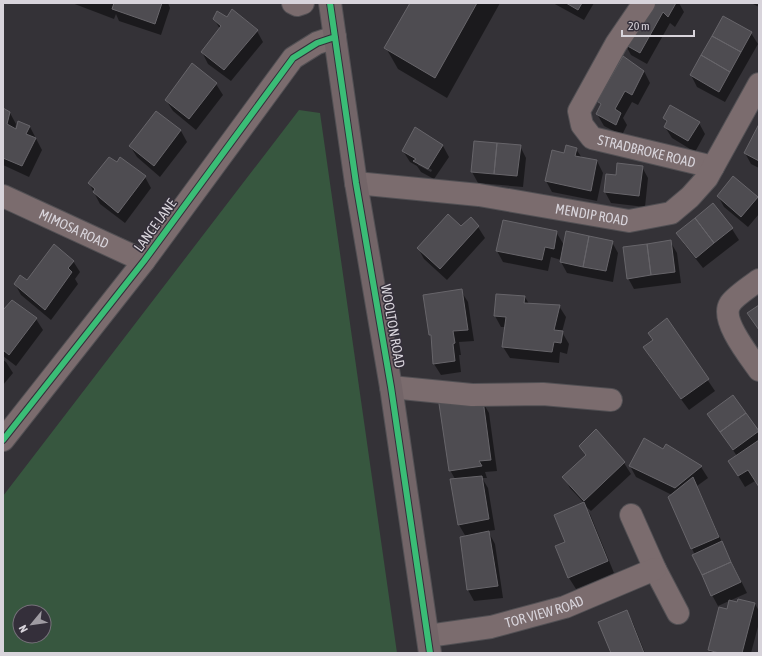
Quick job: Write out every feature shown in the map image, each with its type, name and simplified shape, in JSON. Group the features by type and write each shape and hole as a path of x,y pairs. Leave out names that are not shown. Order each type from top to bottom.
{"street":[{"path":"293,3 298,5 303,3"},
{"name":"WOOLTON ROAD","path":"330,3 356,183 391,387 429,644"},
{"name":"STRADBROKE ROAD","path":"644,3 616,44 579,111 582,125 592,138 714,167"},
{"name":"LANCE LANE","path":"3,440 144,261 294,58 317,43 335,37"},
{"name":"MENDIP ROAD","path":"356,183 479,195 629,221 671,213 690,197 707,178 759,84"},
{"name":"MIMOSA ROAD","path":"3,196 144,261"},
{"path":"753,284 730,304 727,315 739,341 759,370"},
{"path":"391,387 472,395 543,394 611,400"},
{"path":"631,515 655,569 678,613"},
{"name":"TOR VIEW ROAD","path":"429,644 564,607 655,569"}],"green space":[{"path":"299,110 320,113 397,653 3,653 3,496"}],"building":[{"path":"114,3 162,3 155,24 112,9"},
{"path":"410,3 477,3 435,78 384,48"},
{"path":"566,3 582,3 578,10"},
{"path":"647,3 676,3 668,17 663,12 640,53 624,44"},
{"path":"232,9 258,30 224,70 201,52 221,26 213,19 217,11 227,17"},
{"path":"723,16 752,32 741,52 712,36"},
{"path":"712,36 741,52 730,72 701,55"},
{"path":"701,55 730,72 719,92 690,75"},
{"path":"623,56 644,71 632,95 625,91 615,109 621,113 616,125 596,114 601,104 597,101"},
{"path":"192,63 217,83 189,119 165,100"},
{"path":"670,105 700,122 688,141 664,127 667,121 663,118"},
{"path":"3,108 10,112 7,124 16,129 18,121 30,126 26,134 36,138 22,166 3,158"},
{"path":"156,111 181,130 154,166 129,146"},
{"path":"759,124 759,161 744,153"},
{"path":"415,127 443,145 428,169 413,161 416,159 402,151"},
{"path":"474,141 497,143 494,174 471,172"},
{"path":"497,143 521,145 517,176 494,174"},
{"path":"566,145 577,148 575,156 597,160 591,191 545,181 552,150 564,153"},
{"path":"109,157 117,162 120,157 146,176 118,213 93,192 95,189 88,183"},
{"path":"617,163 643,166 639,196 604,192 606,174 616,175"},
{"path":"733,176 758,197 741,217 717,196"},
{"path":"713,203 733,228 714,243 695,218"},
{"path":"448,214 461,226 471,217 479,226 440,269 417,248"},
{"path":"695,218 714,243 696,258 676,233"},
{"path":"503,220 557,231 554,249 545,247 542,260 496,251"},
{"path":"566,231 589,236 583,267 560,262"},
{"path":"589,236 613,241 606,271 583,267"},
{"path":"671,240 675,272 651,275 647,244"},
{"path":"54,244 74,261 68,268 72,272 45,310 14,284 20,275 27,280"},
{"path":"647,244 651,275 627,279 623,247"},
{"path":"462,289 468,330 453,331 455,361 433,364 431,335 429,335 423,295"},
{"path":"496,294 525,296 524,303 560,305 554,330 563,331 561,343 554,342 552,352 502,347 506,317 494,316"},
{"path":"12,300 37,318 9,355 3,350 3,310"},
{"path":"759,305 759,330 747,313"},
{"path":"667,318 709,379 681,399 643,347 653,340 648,333"},
{"path":"733,395 746,413 720,432 707,414"},
{"path":"438,397 483,400 491,460 479,461 482,466 449,471"},
{"path":"746,413 759,431 733,450 720,432"},
{"path":"596,429 625,462 584,501 562,477 586,455 579,446"},
{"path":"644,438 663,449 666,444 702,466 675,488 629,466"},
{"path":"759,440 759,487 748,470 738,476 728,461"},
{"path":"482,476 489,519 458,525 450,479"},
{"path":"693,477 719,537 691,549 668,497"},
{"path":"584,502 608,561 568,578 555,546 565,542 554,515"},
{"path":"489,531 498,586 467,590 460,537"},
{"path":"722,541 731,562 702,575 692,555"},
{"path":"731,562 741,582 711,596 702,575"},
{"path":"738,599 755,603 742,653 719,653 708,650 719,607 727,609 729,600 737,602"},
{"path":"627,610 644,653 611,653 598,622"}],"cycle path":[{"path":"330,3 356,183 391,387 430,653"},
{"path":"3,440 144,261 293,58 317,43 335,37"}]}
